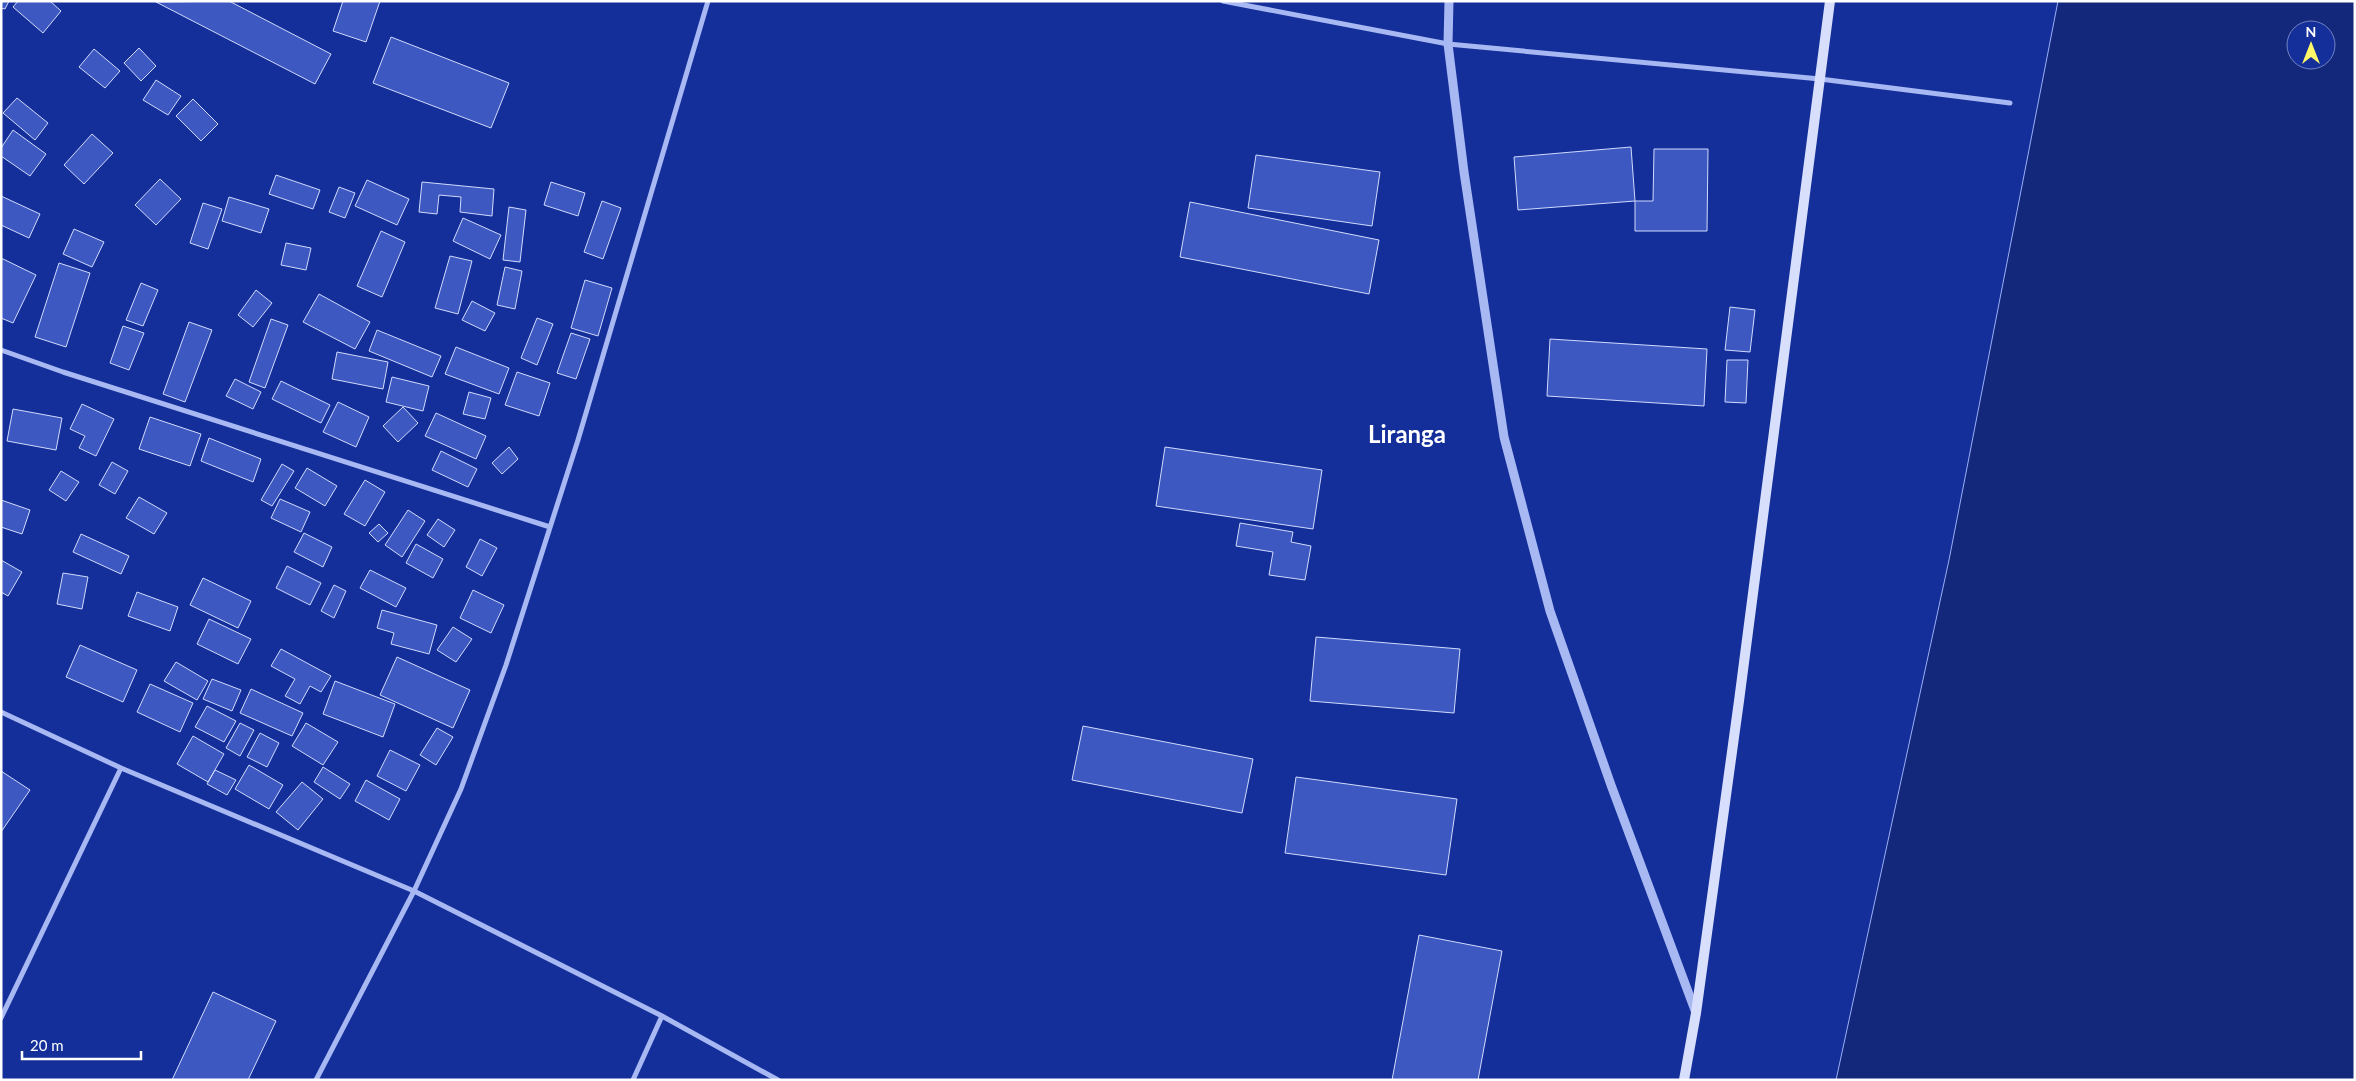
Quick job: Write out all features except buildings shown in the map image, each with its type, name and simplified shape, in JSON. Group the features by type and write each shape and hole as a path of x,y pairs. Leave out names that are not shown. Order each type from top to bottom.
{"main road":[{"path":"1684,1080 1696,1013 1830,1"}],"street":[{"path":"316,1080 414,891 461,789 506,665 578,440 708,1"},
{"path":"1223,1 1448,44 1820,79 2010,103"},
{"path":"1449,1 1448,44 1464,172 1504,437 1550,611 1610,786 1696,1013"},
{"path":"1,350 63,372 550,527"},
{"path":"1,712 122,768 414,891 662,1016 778,1080"},
{"path":"1,1018 122,768"},
{"path":"633,1080 662,1016"}],"shaded area":[{"path":"2058,1 2355,1 2355,1080 1836,1080 1949,560"}],"district":[{"name":"Liranga","path":"1407,435"}]}
